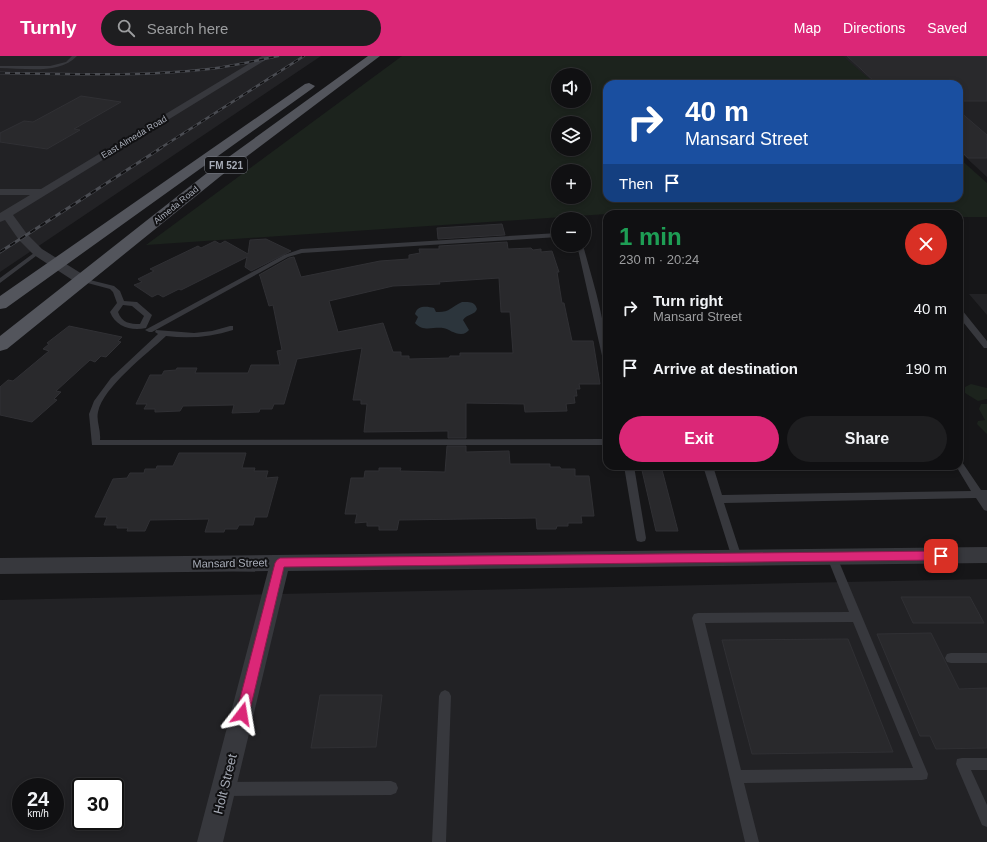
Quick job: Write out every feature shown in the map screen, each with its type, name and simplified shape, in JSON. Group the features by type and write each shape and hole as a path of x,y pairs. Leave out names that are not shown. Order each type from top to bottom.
{"main road":[{"name":"Almeda Road","path":"0,345 218,172 375,56"},
{"name":"Almeda Road","path":"0,304 321,78"}],"street":[{"name":"East Almeda Road","path":"3,216 268,56"},
{"path":"0,192 44,192"},
{"path":"3,216 38,252 82,280"},
{"name":"Mansard Street","path":"0,566 987,555"},
{"name":"Holt Street","path":"210,842 280,563"}],"lane":[{"path":"0,67 50,67 67,63 75,56"},
{"path":"146,328 286,256 301,251 551,235"},
{"path":"0,281 38,252"},
{"path":"582,252 603,342"},
{"path":"82,280 112,288 116,292 121,303"},
{"path":"121,303 114,312 119,321 125,326 146,328 164,333 197,336 218,333 230,328"},
{"path":"121,303 134,304 148,315 146,328"},
{"path":"963,317 987,346"},
{"path":"963,326 970,326"},
{"path":"164,333 99,397 92,414 94,426 97,431 95,442 603,442"},
{"path":"963,469 983,494 987,507"},
{"path":"629,470 641,538"},
{"path":"709,470 737,558"},
{"path":"718,499 983,494"},
{"path":"736,777 922,774 832,557"},
{"path":"752,842 698,618 857,616"},
{"path":"952,658 987,658"},
{"path":"439,842 445,696"},
{"path":"987,764 962,764 987,820"},
{"path":"223,789 391,788"}],"shaded area":[{"path":"0,56 321,56 0,272"},
{"path":"402,56 843,56 870,80 603,80 603,202 963,202 963,162 987,183 987,217 963,217 963,210 603,210 603,214 591,215 591,212 551,212 551,218 146,245"},
{"path":"842,56 987,56 987,177 963,155 963,80 869,80"},
{"path":"969,294 987,294 987,315"},
{"path":"462,302 473,303 477,309 463,320 469,330 465,333 458,334 443,328 424,328 415,323 418,317 415,314 416,311 420,308 431,307 434,308 436,312 447,311"},
{"path":"971,384 987,388 987,399 978,401 965,393 965,387"},
{"path":"981,404 987,404 987,434 977,424 978,421 985,420 979,409"},
{"path":"987,579 987,842 0,842 0,600"}],"building":[{"path":"847,56 987,56 987,101 963,101 963,80 873,80"},
{"path":"81,96 121,102 74,129 80,130 47,149 0,142 0,133 24,121 33,122"},
{"path":"963,114 987,135 987,158 968,158 963,153"},
{"path":"502,224 505,235 438,239 437,228"},
{"path":"266,239 291,251 251,271 245,267 247,257 181,290 179,289 163,297 158,294 152,297 134,285 142,282 138,279 154,271 150,269 198,246 201,248 215,241 220,244 225,241 248,254 250,240"},
{"path":"507,242 508,249 531,248 533,250 541,249 541,252 552,252 559,272 557,272 562,303 564,303 572,341 593,341 600,384 579,384 580,389 576,389 577,396 574,396 575,403 566,404 567,411 525,412 524,404 466,403 466,438 448,438 448,431 364,432 367,404 361,404 361,400 353,400 362,348 297,359 284,404 274,404 272,409 260,409 259,412 232,413 234,405 183,406 180,411 155,412 155,409 144,409 147,404 136,404 150,375 162,375 164,371 176,370 177,368 197,368 195,373 248,373 251,365 280,365 277,351 282,350 273,305 269,306 259,275 289,258 294,257 301,277 380,261 409,259 409,255 420,253 419,249 439,249 439,246","holes":["499,278 501,312 510,312 513,353 460,353 460,356 450,356 449,358 409,359 409,356 401,356 401,352 393,352 383,323 338,332 329,301 393,286 440,284 439,282"]},
{"path":"69,326 122,337 118,341 121,342 106,357 101,356 95,362 90,360 56,391 61,392 54,399 57,400 32,422 0,415 0,387 8,380 13,381 49,351 43,349 49,344 47,343"},
{"path":"447,446 466,446 466,452 509,451 510,464 550,464 550,467 575,469 575,476 589,476 594,516 581,516 582,523 568,523 568,526 557,526 556,529 537,529 536,518 399,520 397,530 379,530 379,526 367,526 367,522 355,523 357,514 345,514 351,478 364,478 365,471 379,471 379,468 401,468 400,471 445,472"},
{"path":"179,453 246,453 242,468 255,468 254,471 268,471 266,478 278,477 267,517 255,517 253,525 239,525 237,529 225,529 224,532 205,532 209,519 150,520 145,531 127,531 128,528 117,528 117,525 104,525 107,517 95,517 113,479 127,478 130,473 144,473 145,469 156,469 157,466 173,466"},
{"path":"642,470 662,470 678,531 656,531"},
{"path":"901,597 970,597 984,623 913,623"},
{"path":"931,633 959,689 987,688 987,748 936,749 930,736 920,736 877,634"},
{"path":"848,639 893,752 752,754 722,640"},
{"path":"320,695 382,695 376,747 311,748"}],"railway":[{"path":"0,73 105,74 183,72 218,68 278,56"},
{"path":"159,149 304,56"},
{"path":"0,252 161,148"}],"route":[{"path":"242,714 280,563 941,556"}]}
